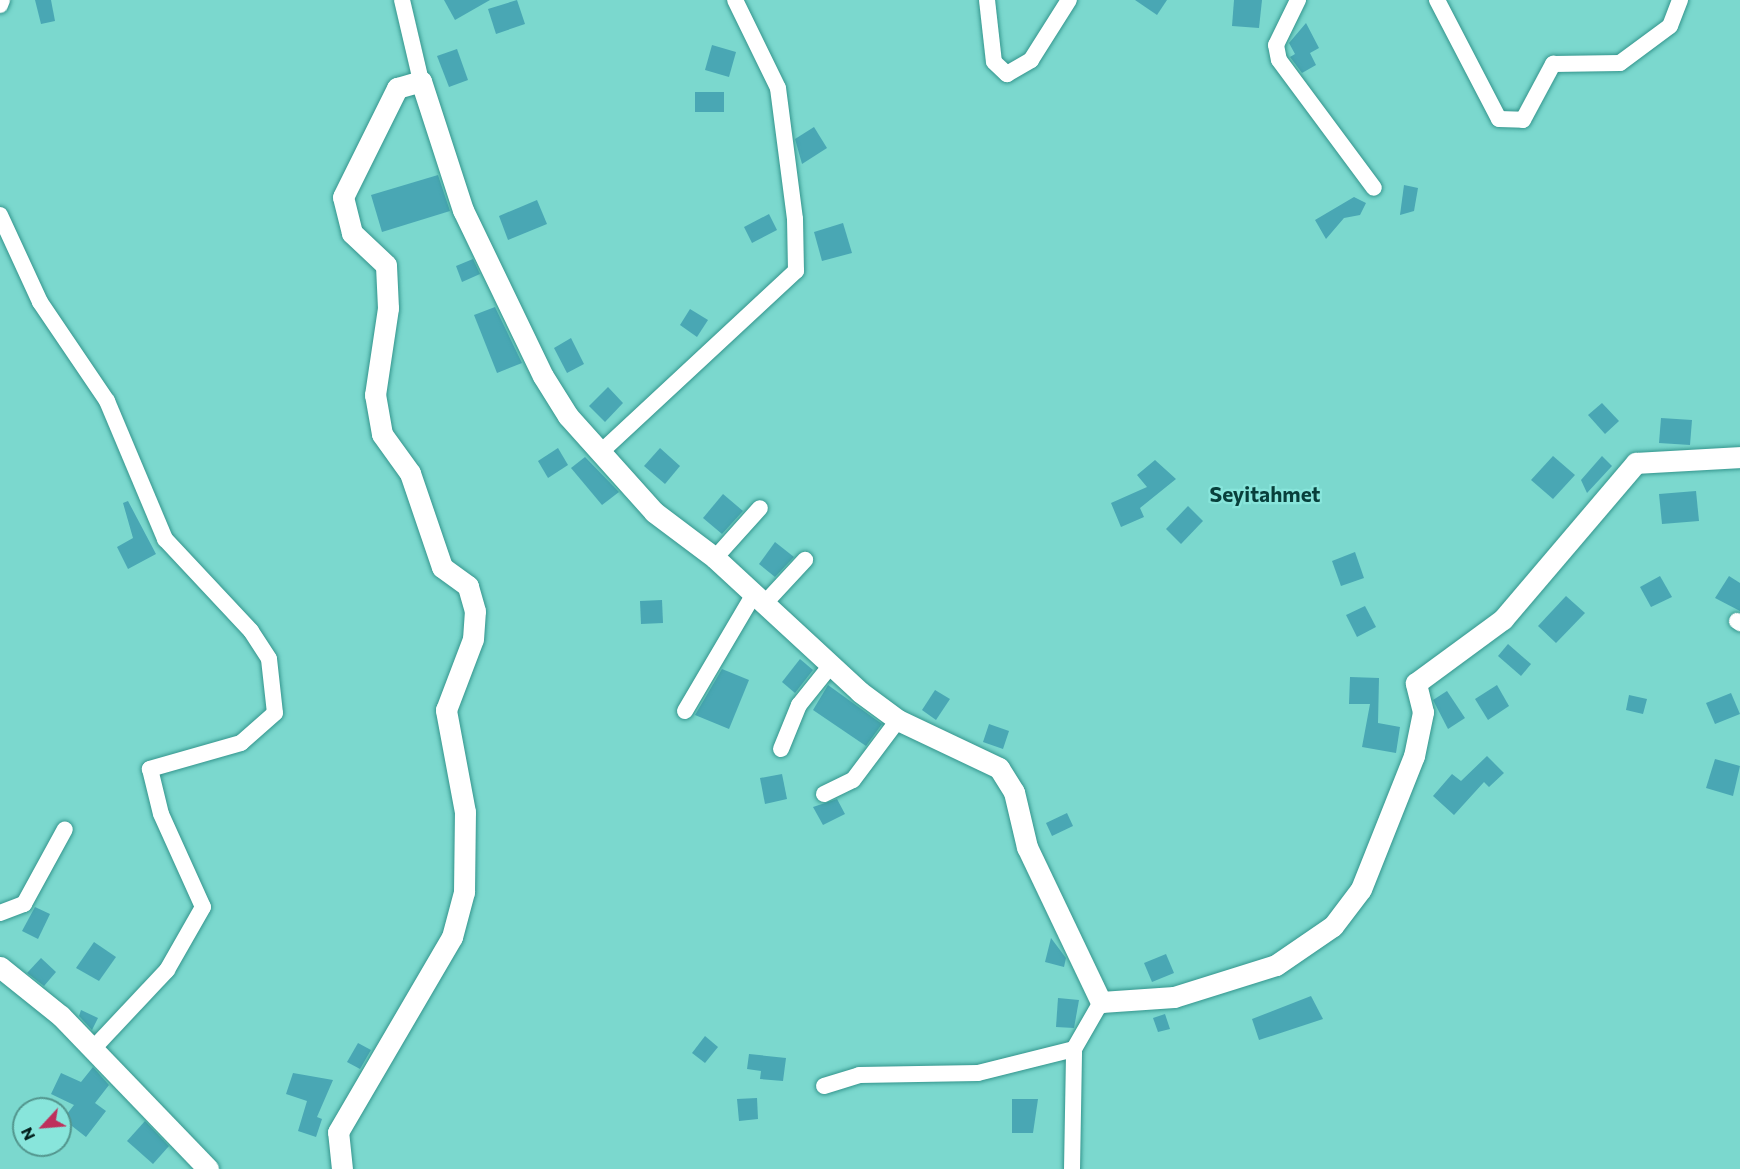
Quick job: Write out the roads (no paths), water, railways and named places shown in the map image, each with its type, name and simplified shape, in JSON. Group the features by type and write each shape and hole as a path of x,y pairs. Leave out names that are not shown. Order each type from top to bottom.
{"street":[{"path":"0,5 2,0"},
{"path":"402,0 421,81 463,210 512,314 568,416 602,451 654,512 715,558 831,665 898,720 999,768 1014,792 1027,847 1101,1002"},
{"path":"602,451 796,271 778,88 735,0"},
{"path":"987,0 994,62 1007,74 1020,72 1031,60 1069,0"},
{"path":"1437,0 1499,119 1523,120 1554,64 1620,63 1670,26 1680,0"},
{"path":"1291,2 1276,45 1279,60 1374,188"},
{"path":"342,1169 338,1132 452,937 464,892 465,812 446,710 473,639 475,611 468,586 442,567 410,473 382,434 375,395 388,308 386,265 352,233 343,197 397,88 421,81"},
{"path":"0,215 40,302 106,401 165,539 251,631 270,670 275,713 241,743 150,770 161,814 203,907 167,970 92,1050"},
{"path":"1101,1002 1174,997 1276,965 1333,926 1361,889 1414,756 1423,712 1416,683 1503,620 1636,464 1740,457"},
{"path":"715,558 760,508"},
{"path":"685,711 759,598 805,560"},
{"path":"781,749 799,705 831,665"},
{"path":"824,794 854,780 898,720"},
{"path":"0,913 24,904 65,829"},
{"path":"0,967 61,1016 208,1169"},
{"path":"1072,1169 1074,1049 1101,1002"},
{"path":"824,1086 859,1075 978,1073 1074,1049"}],"district":[{"name":"Seyitahmet","path":"1265,494"}]}
